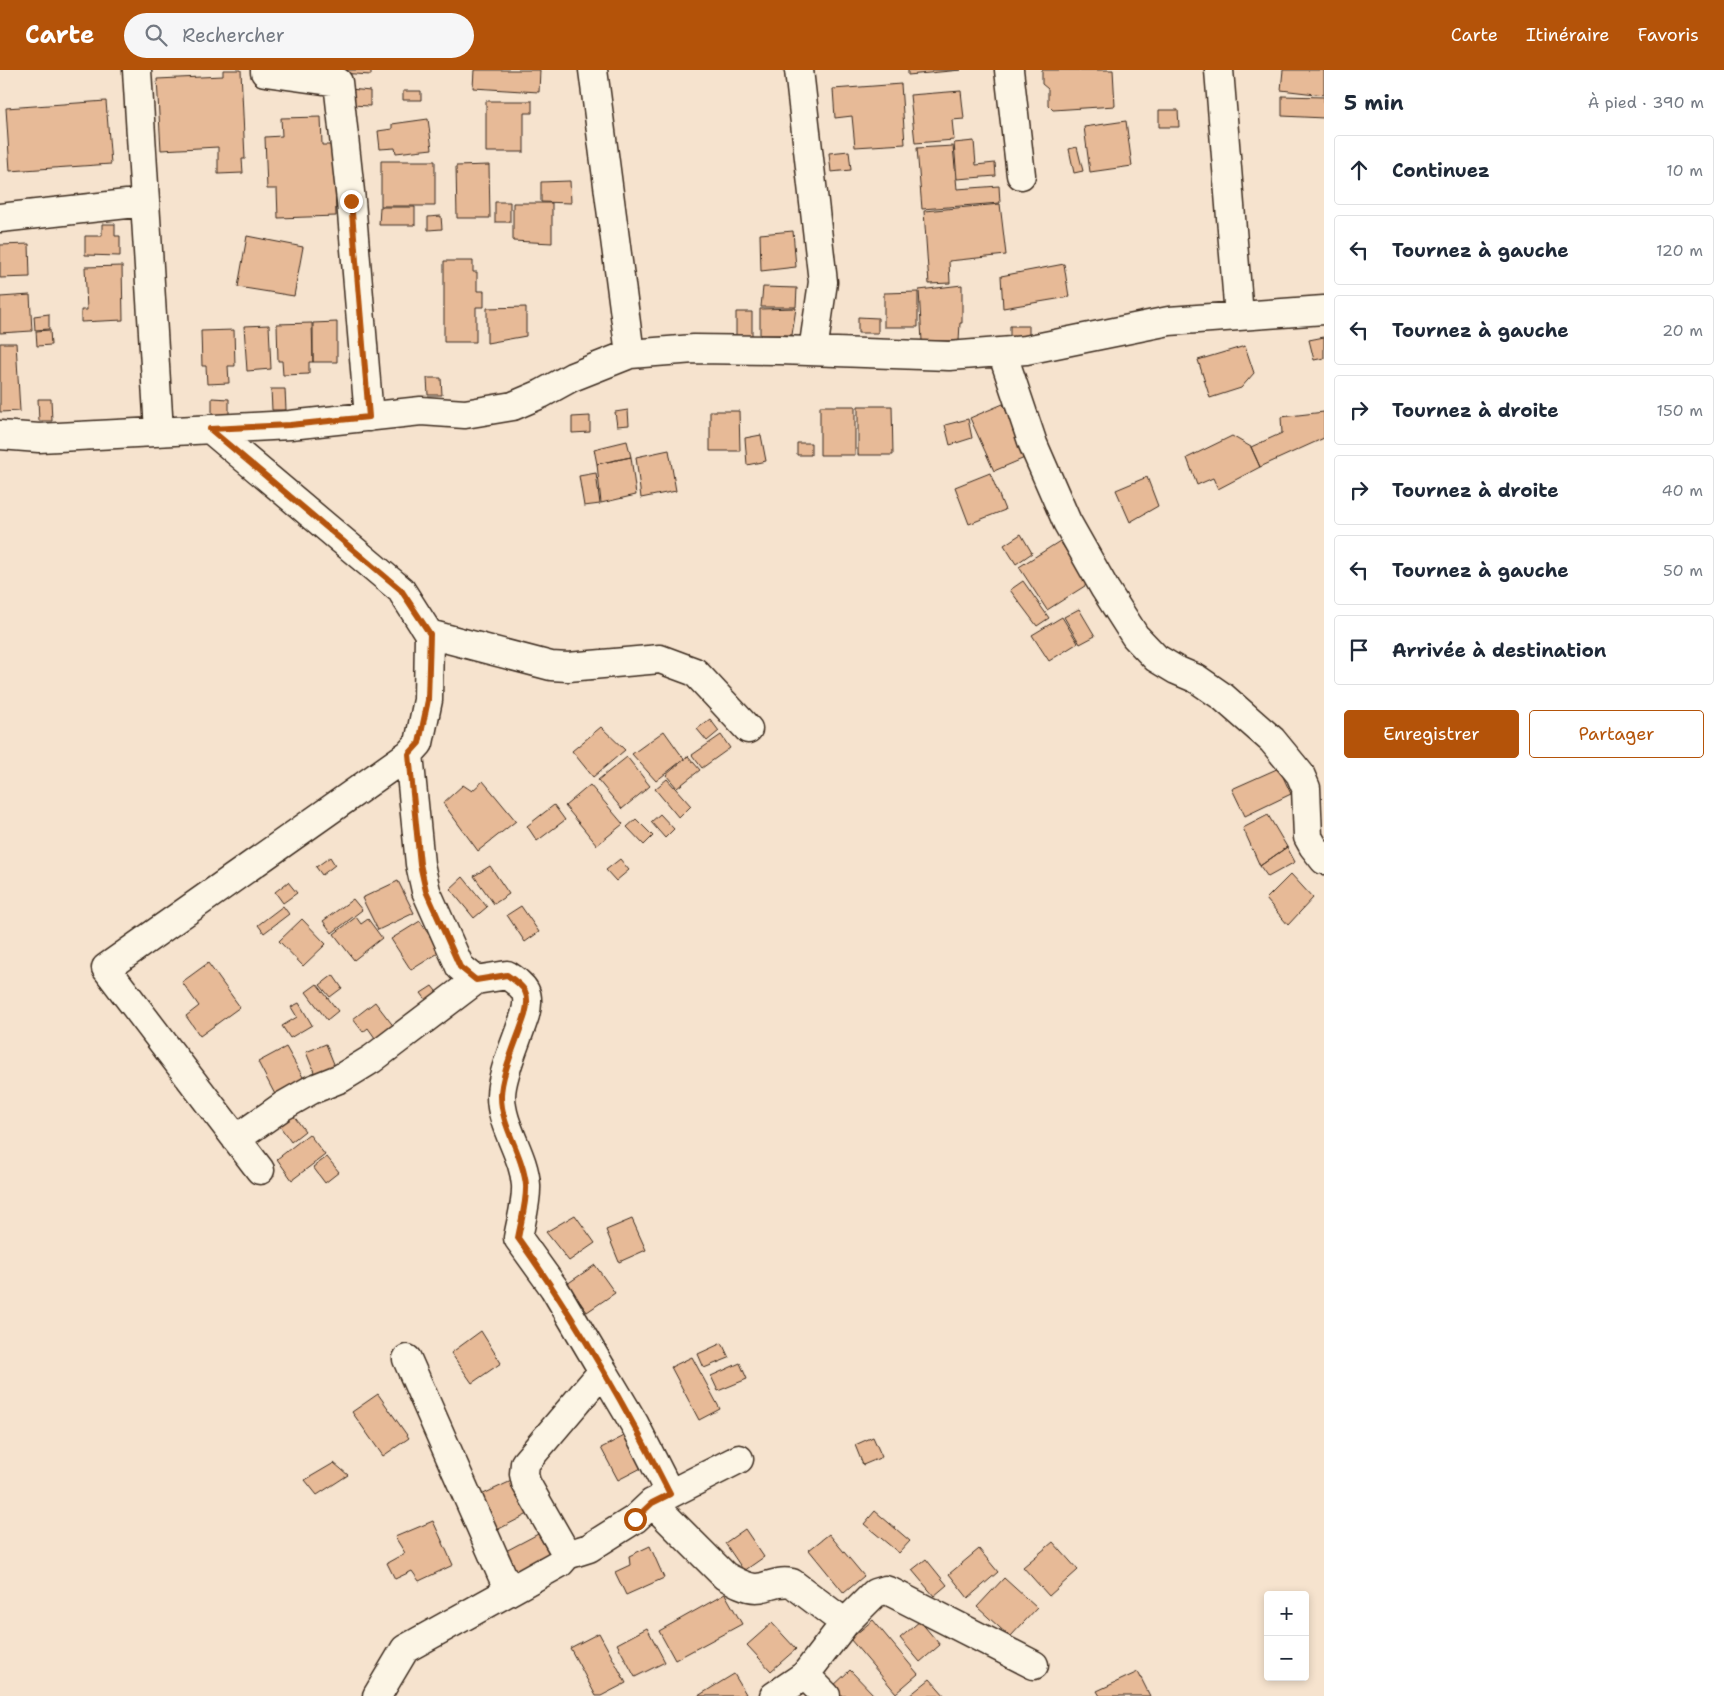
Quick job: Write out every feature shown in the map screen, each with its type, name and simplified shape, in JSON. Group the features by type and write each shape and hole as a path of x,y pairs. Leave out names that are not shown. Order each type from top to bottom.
{"street":[{"path":"136,70 159,431"},
{"path":"265,70 265,72 338,82 351,201 369,417"},
{"path":"593,70 630,354"},
{"path":"799,70 823,282 813,351"},
{"path":"1009,70 1021,175"},
{"path":"1219,70 1239,316"},
{"path":"0,218 145,202"},
{"path":"0,435 39,438 290,425 421,411 465,414 513,406 541,394 572,377 630,354 694,349 949,356 1026,350 1168,321 1324,310"},
{"path":"1002,352 1033,444 1067,522 1105,589 1135,636 1156,658 1176,670 1197,679 1223,697 1272,740 1300,774 1316,807 1308,837 1324,860"},
{"path":"210,429 401,590 430,634 428,700 419,743 409,754 106,968 260,1170"},
{"path":"430,634 551,666 568,667 660,659 695,672 748,729"},
{"path":"409,754 420,864 426,891 460,967 476,980"},
{"path":"236,1139 283,1106 311,1090 341,1078 372,1059 476,980 507,975 523,985 527,996 526,1013 502,1082 501,1096 502,1110 524,1172 526,1186 518,1238 554,1288 635,1425 661,1499 726,1576 734,1581 756,1588 781,1581 792,1582 845,1622"},
{"path":"407,1359 509,1591"},
{"path":"568,1555 526,1482 524,1463 603,1371"},
{"path":"377,1696 405,1649 560,1562 568,1555 589,1548 635,1519 661,1499 739,1459"},
{"path":"774,1696 805,1675 845,1622 875,1593 885,1590 1034,1666"},
{"path":"805,1675 826,1696"}],"building":[{"path":"223,70 241,70 245,159 242,159 243,173 218,174 218,147 161,150 157,79 223,76"},
{"path":"339,70 371,70 371,75 339,73"},
{"path":"474,70 540,70 539,92 473,88"},
{"path":"908,70 961,70 908,75"},
{"path":"1042,70 1113,70 1115,106 1053,110 1048,105 1048,89 1042,84"},
{"path":"1283,70 1324,70 1324,95 1281,90"},
{"path":"901,84 905,144 855,147 852,116 835,118 833,89"},
{"path":"350,89 370,91 370,106 350,105"},
{"path":"403,91 421,91 421,100 403,100"},
{"path":"961,91 964,119 952,120 954,140 915,143 910,95"},
{"path":"1282,96 1324,97 1324,118 1282,116"},
{"path":"106,101 111,164 10,171 6,108"},
{"path":"486,101 532,101 532,113 524,113 524,152 486,152"},
{"path":"1159,110 1178,110 1179,127 1159,127"},
{"path":"321,117 322,145 334,145 336,216 278,218 277,189 267,189 265,137 282,136 281,118"},
{"path":"428,119 432,149 396,153 395,148 380,149 378,131 392,129 392,124"},
{"path":"1126,121 1132,166 1090,172 1084,127"},
{"path":"974,141 976,165 995,163 996,176 957,179 954,143"},
{"path":"953,146 957,189 999,186 1000,203 922,209 917,148"},
{"path":"1077,147 1083,171 1074,173 1069,149"},
{"path":"849,151 851,170 831,172 829,153"},
{"path":"381,161 435,161 435,206 381,206"},
{"path":"489,165 490,218 457,218 456,166"},
{"path":"570,181 571,203 541,202 541,182"},
{"path":"495,202 510,202 510,222 495,222"},
{"path":"513,203 552,203 552,243 513,241"},
{"path":"1000,204 1006,255 949,261 950,283 929,284 924,211"},
{"path":"380,207 415,207 415,225 379,225"},
{"path":"441,216 442,229 428,230 428,217"},
{"path":"102,224 115,224 115,236 120,236 120,256 85,255 85,236 102,236"},
{"path":"793,231 796,267 761,271 760,234"},
{"path":"247,236 303,247 294,296 238,287"},
{"path":"29,244 30,277 0,278 0,245"},
{"path":"444,261 473,261 473,272 477,272 477,291 484,291 484,307 476,307 476,342 444,342"},
{"path":"1064,264 1069,297 1003,308 1001,276"},
{"path":"122,266 123,320 81,322 81,310 87,310 85,267"},
{"path":"962,285 962,323 960,323 959,341 922,341 919,290"},
{"path":"763,287 797,288 796,307 761,307"},
{"path":"918,292 918,327 884,327 884,293"},
{"path":"30,295 32,331 0,333 0,297"},
{"path":"526,307 526,336 487,343 487,308"},
{"path":"796,308 792,335 760,335 760,309"},
{"path":"736,312 752,312 752,337 736,337"},
{"path":"49,314 49,329 35,330 34,316"},
{"path":"858,317 878,318 878,333 858,333"},
{"path":"337,322 337,362 313,362 313,323"},
{"path":"312,323 313,362 309,362 309,374 283,375 282,361 278,361 277,324"},
{"path":"269,325 271,369 247,371 244,326"},
{"path":"1010,326 1029,326 1029,338 1010,338"},
{"path":"50,330 51,345 37,346 36,331"},
{"path":"234,330 235,366 228,366 229,383 207,384 206,366 202,366 201,331"},
{"path":"1324,337 1324,358 1314,360 1309,340"},
{"path":"0,343 16,343 20,411 0,412"},
{"path":"1245,346 1254,373 1241,388 1210,398 1198,360"},
{"path":"427,378 441,378 442,395 428,395"},
{"path":"271,389 285,389 286,410 272,410"},
{"path":"212,398 229,399 229,417 212,416"},
{"path":"38,399 51,399 52,421 39,421"},
{"path":"1003,404 1027,457 994,471 970,418"},
{"path":"820,406 855,406 855,455 820,455"},
{"path":"858,406 892,406 893,455 858,455"},
{"path":"628,410 629,425 617,426 615,412"},
{"path":"710,411 739,411 740,451 710,451"},
{"path":"1324,412 1324,438 1260,467 1251,447 1282,433 1281,417"},
{"path":"590,416 590,432 572,433 572,417"},
{"path":"968,419 972,438 950,445 945,425"},
{"path":"761,435 766,461 747,465 745,438"},
{"path":"1232,436 1251,447 1260,467 1218,489 1213,478 1197,485 1187,458"},
{"path":"627,441 631,457 597,464 594,449"},
{"path":"797,443 811,443 811,455 797,455"},
{"path":"669,450 676,491 641,498 636,457"},
{"path":"631,457 636,495 601,503 597,464"},
{"path":"596,473 600,504 584,506 579,476"},
{"path":"990,473 1005,510 969,524 955,487"},
{"path":"1147,477 1158,506 1130,522 1116,490"},
{"path":"1021,534 1032,553 1016,564 1004,545"},
{"path":"1060,541 1088,584 1047,610 1019,567"},
{"path":"1023,581 1049,618 1037,626 1010,590"},
{"path":"1079,609 1095,636 1080,644 1064,617"},
{"path":"1062,617 1078,643 1049,661 1032,635"},
{"path":"710,719 719,731 707,741 697,729"},
{"path":"601,727 625,750 593,777 572,751"},
{"path":"664,731 684,759 656,781 632,754"},
{"path":"721,735 730,748 702,768 692,755"},
{"path":"688,756 700,770 677,788 666,775"},
{"path":"627,757 650,786 622,809 598,780"},
{"path":"1279,768 1291,794 1245,816 1232,789"},
{"path":"667,779 691,806 679,818 655,789"},
{"path":"483,781 516,821 478,851 443,803 463,785 472,791"},
{"path":"590,785 623,824 597,845 565,806"},
{"path":"554,805 565,820 537,841 527,826"},
{"path":"660,814 674,829 665,838 651,822"},
{"path":"1268,815 1287,847 1260,866 1243,828"},
{"path":"636,819 653,836 644,845 627,827"},
{"path":"1287,847 1295,862 1268,877 1260,866"},
{"path":"330,857 335,865 322,875 316,867"},
{"path":"620,859 629,870 616,881 606,870"},
{"path":"490,866 509,894 494,904 474,876"},
{"path":"1291,874 1313,898 1288,925 1266,899"},
{"path":"463,877 487,907 474,918 450,889"},
{"path":"398,881 414,913 378,930 362,898"},
{"path":"288,882 297,893 283,903 275,892"},
{"path":"353,899 362,910 332,933 323,921"},
{"path":"283,906 289,914 264,933 258,925"},
{"path":"521,906 539,932 525,942 507,915"},
{"path":"356,917 361,924 368,919 382,938 354,960 334,934"},
{"path":"302,919 326,944 303,966 279,941"},
{"path":"420,921 440,952 411,970 391,939"},
{"path":"208,963 240,1007 200,1036 186,1016 199,1006 182,982"},
{"path":"333,975 342,988 330,997 320,985"},
{"path":"317,984 338,1011 327,1020 306,992"},
{"path":"432,986 444,1001 433,1009 421,993"},
{"path":"375,1002 398,1032 380,1045 368,1028 363,1032 353,1019"},
{"path":"299,1003 312,1025 290,1038 282,1026 297,1017 291,1007"},
{"path":"326,1044 338,1074 318,1082 306,1052"},
{"path":"286,1047 308,1086 279,1102 258,1062"},
{"path":"293,1115 305,1131 291,1142 279,1125"},
{"path":"309,1134 325,1155 292,1180 277,1159"},
{"path":"327,1157 339,1172 325,1183 313,1167"},
{"path":"575,1215 595,1243 569,1261 546,1232"},
{"path":"632,1219 646,1250 619,1262 606,1230"},
{"path":"595,1265 615,1293 587,1312 567,1284"},
{"path":"481,1331 501,1363 472,1383 451,1353"},
{"path":"722,1343 729,1358 704,1368 698,1354"},
{"path":"692,1357 720,1409 699,1420 671,1367"},
{"path":"740,1363 747,1379 718,1391 711,1376"},
{"path":"378,1394 409,1438 383,1456 352,1412"},
{"path":"634,1431 651,1463 618,1480 601,1448"},
{"path":"873,1437 882,1457 863,1465 855,1445"},
{"path":"334,1463 348,1475 317,1495 305,1480"},
{"path":"520,1477 530,1513 495,1531 479,1496"},
{"path":"875,1511 910,1541 899,1553 864,1524"},
{"path":"433,1521 453,1565 419,1581 412,1571 395,1579 387,1563 405,1553 395,1537"},
{"path":"745,1529 764,1557 744,1571 725,1543"},
{"path":"538,1534 550,1555 516,1573 504,1552"},
{"path":"829,1534 864,1576 844,1593 809,1550"},
{"path":"1053,1542 1078,1570 1049,1596 1023,1567"},
{"path":"650,1546 664,1578 626,1595 615,1572 630,1565 629,1556"},
{"path":"979,1549 998,1572 968,1598 949,1574"},
{"path":"926,1559 947,1585 934,1596 912,1570"},
{"path":"1004,1578 1037,1608 1010,1637 977,1607"},
{"path":"725,1594 742,1624 675,1660 659,1631"},
{"path":"873,1620 918,1674 896,1693 850,1639"},
{"path":"920,1621 940,1645 920,1662 900,1638"},
{"path":"772,1623 796,1649 771,1671 747,1645"},
{"path":"647,1628 665,1662 635,1677 617,1644"},
{"path":"599,1633 626,1683 601,1696 596,1696 570,1648"},
{"path":"850,1670 875,1696 837,1696 830,1689"},
{"path":"1138,1672 1150,1696 1100,1696 1097,1691"},
{"path":"734,1674 746,1694 742,1696 698,1696"},
{"path":"930,1679 945,1696 909,1696"}],"route":[{"path":"351,201 369,417 290,425 210,429 401,590 430,634 428,700 419,743 409,754 420,864 426,891 460,967 476,980 507,975 523,985 527,996 526,1013 502,1082 501,1096 502,1110 524,1172 526,1186 518,1238 554,1288 578,1326 635,1425 670,1494 652,1503 635,1519"}]}
